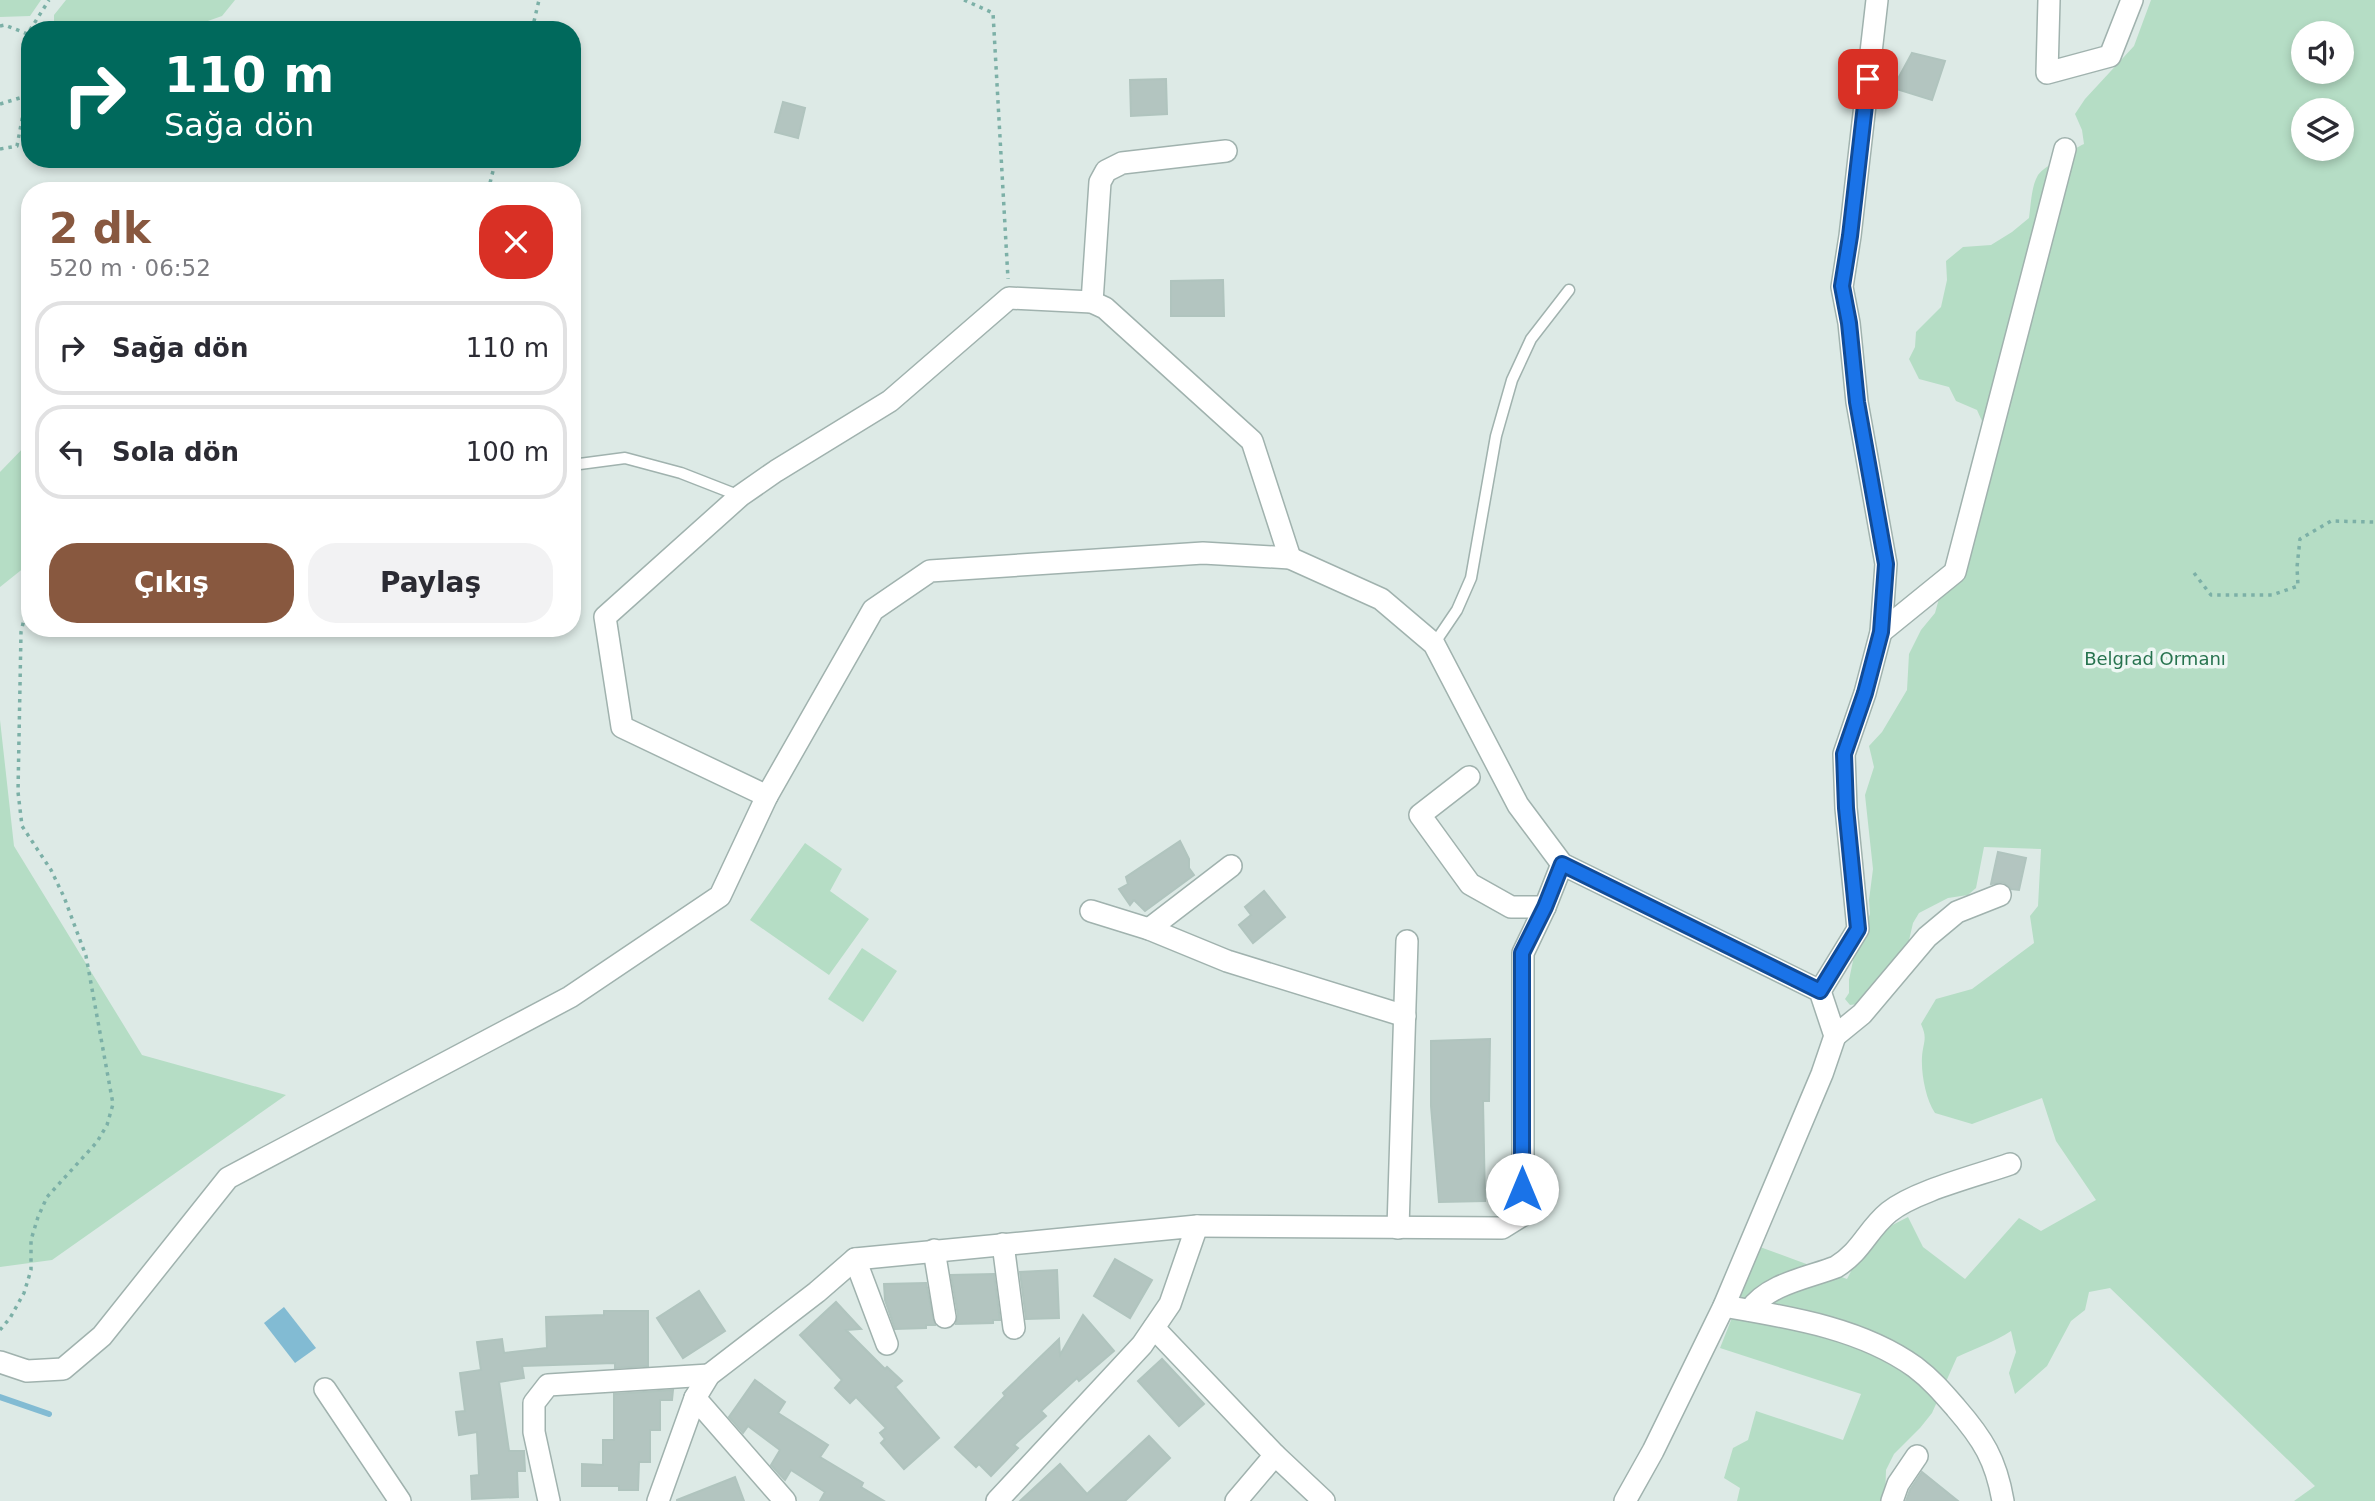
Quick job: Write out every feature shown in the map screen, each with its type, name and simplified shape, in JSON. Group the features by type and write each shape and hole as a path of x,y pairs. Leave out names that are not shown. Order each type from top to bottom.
{"street":[{"path":"1820,991 1858,929 1846,808 1844,754 1865,693 1881,632 1886,564 1857,402 1849,323 1842,286 1877,0"},
{"path":"2049,0 2048,73 2110,56 2132,0"},
{"path":"1881,632 1955,572 2065,149"},
{"path":"1092,302 1100,182 1106,171 1122,163 1226,151"},
{"path":"766,796 622,727 605,617 740,496 890,401 1009,298 1092,302 1105,307 1252,441 1290,558"},
{"path":"0,1362 27,1371 63,1369 102,1336 228,1178 570,998 720,896 766,796 873,610 930,571 1203,553 1290,558 1381,599 1434,644 1518,805 1562,864 1820,991 1835,1035"},
{"path":"1469,777 1420,816 1470,884 1511,907 1545,907"},
{"path":"659,1501 695,1398 709,1375 817,1292 855,1259 1197,1226 1502,1228 1522,1215 1522,953 1545,907 1562,864"},
{"path":"1149,929 1231,866"},
{"path":"1625,1501 1724,1306 1822,1073 1835,1035 1862,1014 1927,937 1957,912 2000,895"},
{"path":"1091,911 1149,929 1227,961 1405,1016"},
{"path":"1398,1228 1407,942"},
{"path":"1749,1310 1770,1291 1845,1262 1859,1249 1878,1222 1899,1205 1914,1197 2010,1164"},
{"path":"997,1501 1143,1345 1170,1304 1197,1226"},
{"path":"1003,1244 1014,1328"},
{"path":"934,1250 945,1317"},
{"path":"855,1259 887,1344"},
{"path":"1724,1306 1831,1329 1892,1352 1915,1367 1935,1384 1986,1444 1994,1460 2003,1501"},
{"path":"1154,1328 1275,1455 1324,1501"},
{"path":"549,1501 534,1432 534,1403 548,1385 709,1375"},
{"path":"325,1389 400,1501"},
{"path":"695,1398 785,1501"},
{"path":"1236,1501 1275,1455"},
{"path":"1892,1501 1898,1484 1917,1456"}],"lane":[{"path":"1434,644 1457,610 1471,578 1496,436 1512,380 1531,339 1569,290"},
{"path":"581,464 625,458 681,473 740,496"}],"path":[{"path":"36,21 50,0"},
{"path":"534,21 539,0"},
{"path":"964,0 993,13 1009,298"},
{"path":"0,26 21,30"},
{"path":"0,104 21,98"},
{"path":"0,149 17,146 21,124"},
{"path":"2194,573 2211,595 2272,595 2298,586 2300,539 2331,521 2375,522"},
{"path":"0,1330 24,1293 31,1270 32,1240 47,1197 97,1142 107,1125 113,1104 86,957 51,870 22,826 18,792 21,637"}],"green space":[{"path":"0,0 41,0 30,16 0,17"},
{"path":"66,0 235,0 222,16 208,21 54,21 54,15"},
{"name":"Belgrad Ormanı","path":"2151,0 2375,0 2375,1501 2294,1501 2315,1486 2110,1288 2089,1292 2085,1310 2071,1321 2047,1366 2015,1394 2009,1373 2016,1352 2011,1331 1957,1357 1932,1413 1894,1454 1886,1470 1885,1501 1737,1501 1740,1488 1724,1478 1733,1448 1748,1440 1756,1411 1843,1440 1861,1394 1720,1348 1760,1247 1847,1279 1869,1237 1908,1217 1923,1247 1965,1279 2019,1218 2041,1231 2096,1200 2056,1141 2042,1098 1972,1124 1935,1113 1923,1079 1925,1037 1921,1024 1936,999 1972,989 2034,943 2030,916 2038,906 2041,849 1984,847 1976,888 1968,895 1948,898 1919,913 1913,923 1907,949 1858,1004 1850,1005 1845,999 1849,993 1855,951 1870,914 1873,869 1865,795 1874,767 1869,746 1882,732 1907,690 1909,654 1921,630 1935,613 1986,430 1977,410 1956,401 1949,387 1919,379 1909,359 1915,347 1916,332 1941,307 1947,280 1946,261 1963,247 1991,245 2029,218 2038,175 2059,158 2084,144 2082,130 2075,114 2085,99 2134,46"},
{"path":"21,450 21,570 0,587 0,472"},
{"path":"0,720 14,846 142,1055 286,1095 52,1260 0,1267"},
{"path":"805,843 842,869 830,891 869,919 829,975 750,920"},
{"path":"862,948 897,971 863,1022 828,999"}],"water":[{"path":"284,1307 316,1348 295,1363 264,1323"}],"building":[{"path":"1912,53 1945,61 1932,100 1893,88"},
{"path":"1166,79 1167,114 1131,116 1130,80"},
{"path":"783,102 805,108 798,138 775,132"},
{"path":"1223,280 1224,316 1171,316 1171,281"},
{"path":"1180,841 1194,875 1145,911 1134,900 1130,905 1119,889 1128,884 1126,877"},
{"path":"1998,852 2026,858 2019,890 2011,889 2003,882 1991,884"},
{"path":"1264,891 1285,917 1253,943 1239,925 1251,915 1245,907"},
{"path":"1490,1039 1489,1101 1483,1101 1485,1201 1439,1202 1431,1106 1431,1041"},
{"path":"1115,1259 1152,1280 1130,1318 1094,1296"},
{"path":"1057,1270 1059,1318 1026,1319 1020,1272"},
{"path":"994,1274 1000,1320 993,1320 993,1323 956,1324 958,1315 951,1275"},
{"path":"926,1283 935,1325 895,1329 885,1300 884,1284"},
{"path":"699,1291 725,1331 683,1358 657,1318"},
{"path":"836,1302 861,1329 846,1330 885,1369 887,1367 902,1381 895,1387 939,1438 904,1469 881,1443 885,1439 880,1433 886,1428 856,1397 850,1403 835,1388 842,1380 800,1335"},
{"path":"604,1311 648,1311 648,1366 615,1368 615,1363 522,1366 524,1378 499,1382 509,1451 524,1451 525,1471 517,1471 518,1497 472,1499 471,1476 479,1475 477,1432 459,1435 456,1412 465,1411 460,1373 481,1370 477,1342 502,1339 504,1353 547,1348 546,1317 604,1315"},
{"path":"1083,1315 1114,1351 1079,1381 1077,1378 1041,1411 1046,1416 1014,1445 1018,1448 991,1476 979,1464 976,1467 955,1447 1005,1396 1003,1393 1059,1339 1060,1355"},
{"path":"1162,1359 1204,1404 1179,1426 1138,1381"},
{"path":"755,1380 785,1402 778,1413 828,1445 820,1457 863,1483 861,1487 884,1501 820,1501 825,1492 791,1470 785,1480 771,1465 780,1450 748,1426 743,1433 729,1417"},
{"path":"673,1390 672,1400 660,1400 660,1430 650,1430 650,1462 639,1462 638,1490 619,1490 619,1486 582,1486 582,1464 603,1465 603,1440 614,1440 614,1394"},
{"path":"1149,1436 1170,1458 1125,1501 1020,1501 1060,1464 1087,1494"},
{"path":"1922,1472 1958,1501 1906,1501"},
{"path":"735,1477 744,1501 677,1501 677,1500"}],"waterway":[{"path":"0,1397 49,1414"}],"route":[{"path":"1522,1189 1522,953 1545,907 1562,864 1820,991 1858,929 1846,808 1844,754 1865,693 1881,632 1886,564 1857,402 1849,323 1842,286 1868,79"}]}
